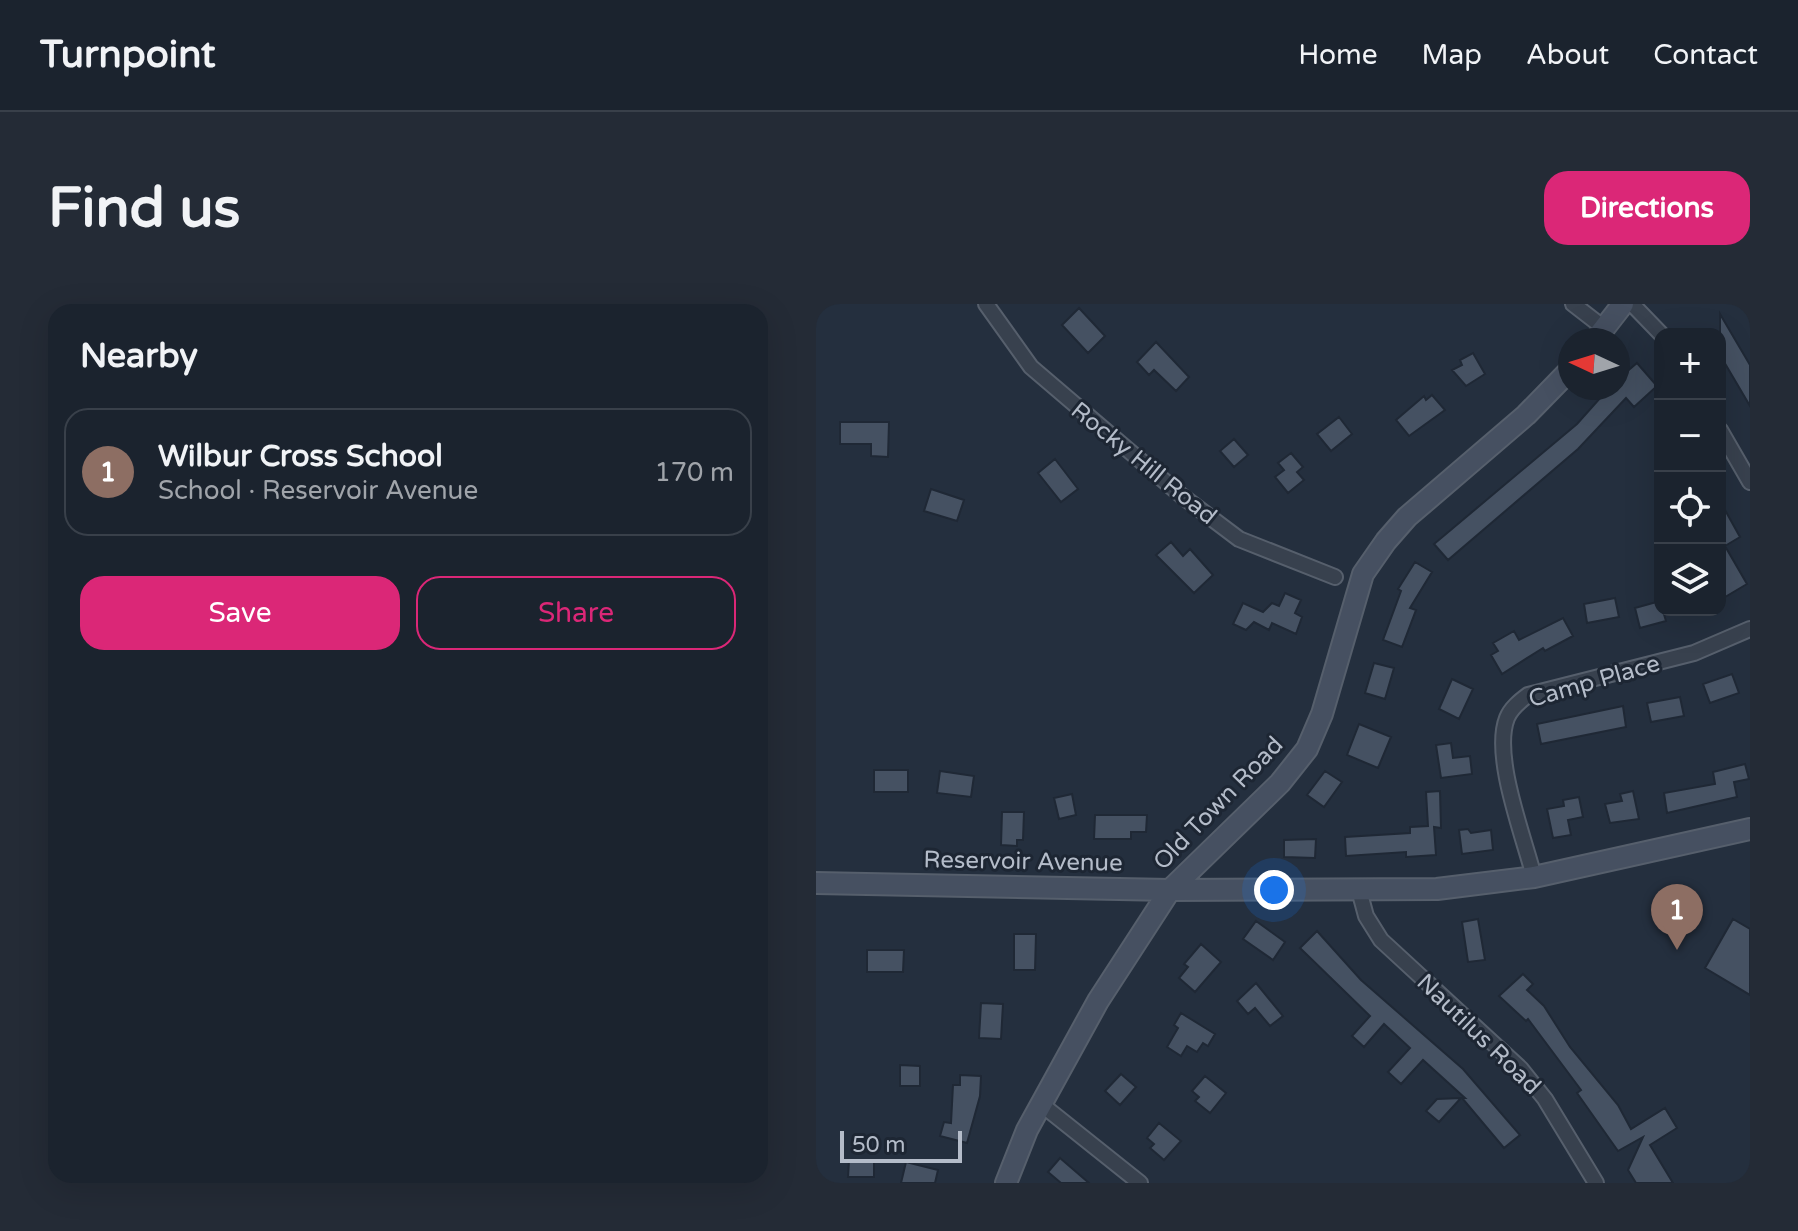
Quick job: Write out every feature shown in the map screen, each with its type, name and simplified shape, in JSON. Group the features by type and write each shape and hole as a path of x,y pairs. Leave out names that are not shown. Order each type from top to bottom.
{"main road":[{"path":"1605,328 1623,304"},
{"name":"Old Town Road","path":"1006,1183 1041,1104 1098,1001 1170,890 1280,783 1307,749 1322,714 1363,574 1407,517 1526,415 1558,382"},
{"name":"Reservoir Avenue","path":"816,883 1170,890 1437,889 1534,877 1750,829"}],"street":[{"name":"Rocky Hill Road","path":"986,304 1031,367 1182,496 1239,539 1335,577"},
{"path":"1573,304 1595,328"},
{"path":"1632,304 1655,328"},
{"path":"1726,440 1750,482"},
{"name":"Camp Place","path":"1534,877 1504,759 1504,729 1511,709 1528,695 1694,653 1750,629"},
{"name":"Nautilus Road","path":"1359,890 1366,916 1381,940 1521,1069 1545,1099 1596,1183"},
{"path":"1041,1104 1140,1183"}],"building":[{"path":"1079,308 1105,336 1088,353 1062,325"},
{"path":"1720,314 1750,365 1750,406 1726,365 1726,328 1720,328"},
{"path":"1156,342 1189,377 1176,391 1154,370 1149,375 1137,362"},
{"path":"1473,353 1485,374 1466,386 1452,370 1462,365 1460,360"},
{"path":"1637,363 1654,383 1654,389 1634,407 1628,400 1630,369"},
{"path":"1432,395 1445,410 1409,436 1396,420 1424,396 1426,400"},
{"path":"1598,400 1624,400 1578,449 1448,560 1434,544 1577,424"},
{"path":"1339,417 1352,434 1331,451 1317,434"},
{"path":"840,422 889,422 888,457 871,456 871,444 840,444"},
{"path":"1234,439 1248,455 1234,467 1220,451"},
{"path":"1291,453 1303,467 1297,472 1304,480 1288,493 1275,477 1284,470 1278,463"},
{"path":"1055,459 1078,489 1061,502 1038,473"},
{"path":"931,489 964,500 957,521 924,511"},
{"path":"1726,512 1740,537 1726,545"},
{"path":"1171,542 1183,556 1190,549 1213,575 1194,593 1156,555"},
{"path":"1726,548 1747,584 1726,596"},
{"path":"1415,562 1432,572 1410,608 1416,610 1402,647 1383,640 1401,591 1398,589"},
{"path":"1285,593 1301,600 1295,613 1302,617 1296,634 1272,623 1269,630 1254,622 1246,630 1233,624 1243,603 1263,612 1272,603 1279,606"},
{"path":"1615,598 1619,617 1587,623 1584,604"},
{"path":"1654,603 1654,616 1664,616 1666,621 1640,628 1635,608"},
{"path":"1563,618 1573,636 1545,651 1543,648 1502,674 1491,655 1498,651 1493,643 1514,631 1519,640"},
{"path":"1374,663 1394,668 1385,699 1365,693"},
{"path":"1732,674 1739,693 1710,703 1703,684"},
{"path":"1452,679 1473,689 1459,719 1439,709"},
{"path":"1680,697 1684,716 1651,722 1647,703"},
{"path":"1623,706 1626,727 1541,744 1537,724"},
{"path":"1359,724 1391,737 1378,768 1347,755"},
{"path":"1451,743 1453,758 1470,756 1472,774 1441,778 1436,745"},
{"path":"1745,764 1749,779 1734,782 1737,797 1667,813 1664,793 1715,784 1713,772"},
{"path":"874,770 908,770 908,792 874,792"},
{"path":"940,771 974,776 971,797 937,793"},
{"path":"1325,771 1342,782 1324,807 1307,795"},
{"path":"1440,791 1441,828 1434,827 1436,855 1406,857 1406,852 1346,856 1345,837 1410,833 1410,827 1428,826 1426,792"},
{"path":"1633,791 1639,819 1610,823 1605,804 1622,801 1620,794"},
{"path":"1072,794 1076,815 1059,819 1054,798"},
{"path":"1579,797 1583,817 1568,820 1571,835 1553,838 1547,809 1564,806 1563,800"},
{"path":"1002,812 1024,812 1023,840 1017,840 1017,846 1001,845"},
{"path":"1095,815 1147,815 1146,832 1131,832 1131,839 1094,839"},
{"path":"1468,829 1471,833 1491,830 1493,850 1462,854 1459,830"},
{"path":"1316,839 1315,858 1284,857 1284,840"},
{"path":"1478,919 1485,960 1468,962 1462,922"},
{"path":"1733,919 1750,929 1750,995 1705,968"},
{"path":"1256,921 1285,942 1273,960 1243,939"},
{"path":"1317,931 1361,980 1463,1069 1520,1135 1504,1148 1462,1098 1465,1098 1423,1060 1401,1084 1388,1072 1410,1048 1384,1024 1364,1047 1352,1036 1370,1016 1300,948"},
{"path":"1014,934 1036,934 1035,970 1014,970"},
{"path":"1201,944 1221,962 1195,992 1179,978 1188,967 1184,964"},
{"path":"867,950 904,950 903,972 867,972"},
{"path":"1523,974 1533,984 1527,990 1544,1006 1570,1047 1618,1105 1631,1129 1665,1108 1677,1128 1650,1145 1673,1183 1636,1183 1628,1170 1643,1137 1618,1151 1577,1093 1581,1090 1528,1019 1526,1021 1499,996"},
{"path":"1256,983 1283,1016 1270,1026 1255,1008 1248,1014 1237,1001"},
{"path":"981,1003 1003,1004 1001,1039 979,1038"},
{"path":"1181,1013 1215,1034 1208,1046 1203,1043 1197,1052 1187,1046 1181,1056 1167,1047 1178,1028 1174,1025"},
{"path":"900,1065 920,1066 920,1086 900,1086"},
{"path":"1121,1074 1136,1087 1120,1105 1105,1091"},
{"path":"960,1075 981,1076 980,1096 967,1143 940,1136 944,1122 951,1123 953,1085 960,1085"},
{"path":"1205,1076 1226,1093 1210,1113 1195,1101 1199,1097 1192,1091"},
{"path":"1461,1098 1439,1122 1426,1111 1437,1099"},
{"path":"1159,1123 1181,1141 1164,1160 1150,1148 1154,1144 1147,1138"},
{"path":"1060,1158 1089,1183 1061,1183 1048,1172"},
{"path":"849,1161 874,1161 874,1177 848,1177"},
{"path":"906,1162 938,1170 935,1183 901,1183"}],"place":[{"name":"Wilbur Cross School","path":"1677,950"}]}
